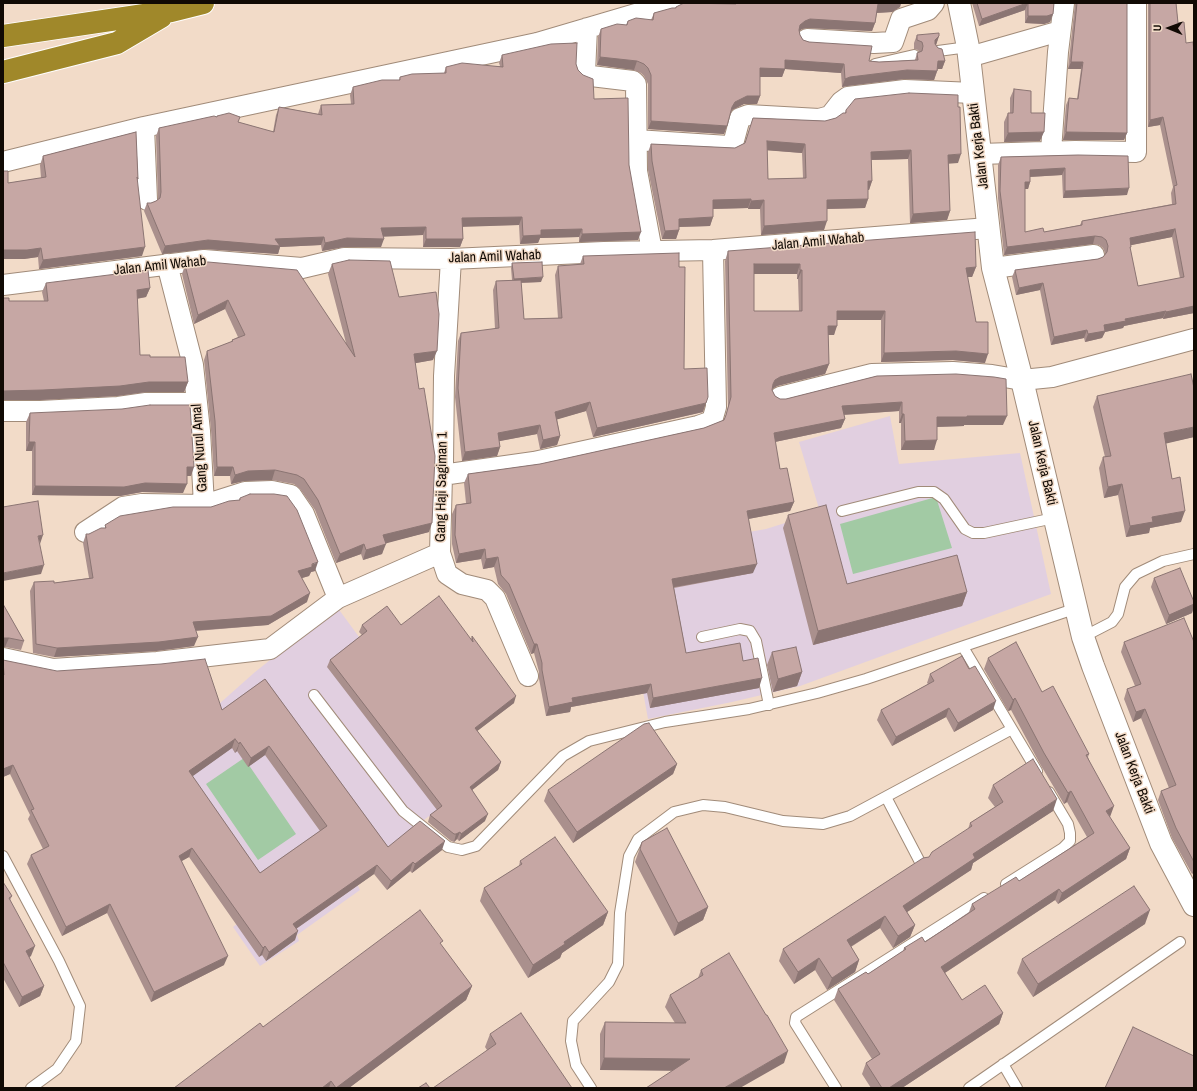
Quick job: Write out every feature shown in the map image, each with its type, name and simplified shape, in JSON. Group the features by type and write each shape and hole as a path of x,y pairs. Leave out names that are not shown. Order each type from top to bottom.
{"highway":[{"path":"3,36 171,11 203,3"},
{"path":"3,72 117,44 171,11"}],"street":[{"path":"3,162 144,127 537,43 674,3"},
{"path":"807,39 874,44 893,42 901,19 928,10 934,3"},
{"name":"Jalan Kerja Bakti","path":"960,3 969,52 993,268 1022,380 1083,636 1093,666 1161,843 1192,897"},
{"path":"1051,151 1060,31 1064,3"},
{"path":"980,154 1051,151 1136,152 1136,3"},
{"path":"587,28 586,73 591,76 633,81 636,84 637,171 652,251"},
{"path":"969,52 1060,31"},
{"path":"636,140 728,146 733,144 740,118 748,115 819,119 830,116 841,102 848,97 905,90 973,93"},
{"path":"144,127 147,200"},
{"name":"Jalan Amil Wahab","path":"3,285 204,260 302,268 344,258 451,258 713,250 988,228"},
{"path":"442,475 534,462 698,426 712,421 716,407 713,250"},
{"path":"993,268 1094,255"},
{"name":"Gang Haji Sagiman 1","path":"451,258 444,376 440,553 447,574 462,584 487,590 495,598 528,676"},
{"name":"Gang Nurul Amal","path":"167,264 193,365 204,505 245,492 272,491 291,495 304,514 338,598"},
{"path":"780,397 872,374 953,372 992,375 1022,380 1052,377 1194,339"},
{"path":"3,411 40,411 118,407 146,403 197,403"},
{"path":"85,532 123,507 142,504 204,505"},
{"path":"3,658 52,669 157,662 270,649 338,598 440,553"}],"lane":[{"path":"938,51 969,52"},
{"path":"875,64 914,55"},
{"path":"842,511 918,492 934,492 944,499 965,529 973,533 984,533 1054,518"},
{"path":"1083,636 1112,622 1118,614 1125,587 1136,574 1163,561 1194,554"},
{"path":"314,695 403,811 448,847 462,850 476,846 563,756 588,741 665,722 769,705 817,693 866,679 1077,608"},
{"path":"702,637 740,629 750,631 756,641 769,705"},
{"path":"836,1088 795,1023 796,1017 1063,848 1070,841 1068,824 963,646"},
{"path":"591,1088 576,1065 571,1041 573,1022 608,982 618,964 620,913 629,856 638,839 674,812 703,805 725,807 783,821 823,824 850,816 1012,729"},
{"path":"886,797 921,864"},
{"path":"3,856 59,961 80,1006 76,1041 56,1069 31,1088"},
{"path":"969,1088 1180,942"},
{"path":"1003,1064 1018,1088"}],"shaded area":[{"path":"890,416 899,464 1020,453 1051,594 800,686 732,702 648,719 618,555 766,529 820,512 799,442"},
{"path":"337,607 479,800 439,831 429,816 354,877 360,890 297,935 299,941 260,966 233,927 238,923 131,771 210,712 255,672"}],"green space":[{"path":"936,497 952,548 853,574 840,524"},
{"path":"244,758 296,834 258,860 206,784"}],"building":[{"path":"684,3 896,3 878,4 875,23 810,19 800,25 800,35 803,40 809,42 872,46 869,61 879,62 918,60 917,53 922,51 923,46 922,42 917,40 917,35 939,33 939,36 935,40 935,44 938,48 942,49 945,61 938,61 937,71 907,70 850,77 845,79 844,64 785,60 785,69 760,68 760,96 747,96 735,102 732,107 727,126 651,121 651,75 648,68 644,64 637,61 600,57 601,29 617,24 627,25 628,21 636,18 653,20 654,13 676,8"},
{"path":"977,3 1027,3 982,19"},
{"path":"1028,3 1054,3 1053,14 1047,16 1028,16"},
{"path":"1077,3 1127,3 1127,133 1066,132 1069,98 1078,99 1083,62 1071,62"},
{"path":"1150,3 1176,3 1178,23 1184,22 1186,43 1193,42 1194,52 1194,306 1125,319 1126,321 1104,325 1105,331 1088,334 1087,330 1054,337 1043,283 1019,288 1015,270 1098,259 1103,257 1107,252 1108,246 1106,240 1102,237 1095,236 1007,247 1000,191 1001,157 1078,155 1128,156 1129,188 1065,191 1065,168 1030,170 1030,182 1025,182 1025,232 1043,228 1044,232 1082,225 1082,221 1176,204 1174,186 1177,185 1163,117 1150,120","holes":["1175,229 1184,277 1138,286 1130,247 1130,238"]},
{"path":"577,43 576,64 578,70 583,75 593,79 594,99 628,98 629,165 641,232 582,234 582,229 541,230 541,235 523,236 522,217 462,218 463,239 426,239 426,227 381,228 384,239 347,238 325,243 324,237 275,239 280,246 208,240 165,246 147,203 151,203 160,198 161,192 159,128 214,116 217,117 229,113 240,117 238,122 274,132 279,107 322,115 321,105 354,104 353,87 382,80 400,80 400,77 412,74 446,73 446,67 462,63 503,67 502,55 551,44"},
{"path":"1014,89 1031,91 1031,113 1045,113 1044,132 1008,133 1008,113 1013,113"},
{"path":"909,93 958,95 958,107 960,107 961,154 948,155 950,211 913,214 911,150 871,152 872,181 868,181 868,199 827,200 827,221 764,226 764,200 713,200 713,217 679,219 679,230 665,231 652,161 651,144 735,148 745,143 753,118 825,121 846,113 846,110 855,99","holes":["767,141 805,144 806,178 768,179"]},
{"path":"136,132 138,179 137,177 145,247 43,260 41,248 27,250 3,250 3,171 8,171 8,183 46,177 43,156"},
{"path":"975,232 976,267 966,268 976,322 988,322 988,354 956,351 884,353 885,311 837,311 837,326 828,326 829,364 780,377 775,380 772,390 775,396 780,399 786,399 877,376 956,374 994,377 1006,379 1007,416 937,417 937,440 905,441 902,402 842,406 845,419 774,433 780,469 787,468 794,502 747,511 757,564 672,579 686,653 740,643 743,661 758,658 762,678 653,698 651,684 572,698 573,702 549,707 542,663 537,644 534,644 509,584 501,575 498,557 486,559 485,549 459,554 455,535 456,505 471,503 468,474 540,464 704,428 724,420 731,397 728,251","holes":["754,264 800,264 800,270 802,270 802,311 754,311"]},
{"path":"679,253 679,267 685,267 684,369 707,368 708,397 706,403 597,428 590,402 555,412 560,436 543,440 540,425 498,433 500,447 465,452 458,388 461,333 499,328 496,281 521,280 524,319 562,318 558,266 584,264 583,256"},
{"path":"349,260 390,261 399,297 436,292 439,314 437,351 414,354 419,389 424,388 435,456 432,523 383,535 386,544 366,550 364,544 340,554 318,500 304,479 297,475 275,470 248,471 235,475 233,467 217,467 215,421 207,351 245,335 228,300 198,315 185,265 208,262 297,270 355,357 332,264"},
{"path":"542,262 543,277 514,279 512,263"},
{"path":"148,270 150,288 137,290 140,355 150,355 150,357 185,357 188,382 149,382 120,386 3,391 3,298 9,298 9,301 48,301 46,283"},
{"path":"1191,374 1194,388 1194,427 1164,433 1172,479 1180,477 1185,511 1152,517 1153,522 1130,526 1122,484 1108,487 1103,457 1111,456 1097,396"},
{"path":"150,405 190,405 194,467 187,467 187,484 145,483 124,487 35,486 35,442 29,442 30,413 122,409"},
{"path":"250,494 274,494 287,496 297,510 318,562 312,564 312,567 298,571 310,593 271,616 193,622 198,637 159,642 57,648 36,644 34,582 54,581 54,583 93,578 86,534 101,528 106,528 105,525 120,516 173,507 211,507 229,501 240,500 240,498"},
{"path":"38,501 43,535 38,536 44,565 3,573 3,507"},
{"path":"826,505 847,584 957,555 967,592 818,631 788,515"},
{"path":"1180,568 1194,604 1169,615 1154,578"},
{"path":"439,596 473,642 472,636 516,696 475,728 501,762 470,787 488,814 461,834 460,832 454,834 430,815 442,806 330,660 367,631 362,625 387,606 401,625"},
{"path":"3,604 24,641 3,638"},
{"path":"1184,618 1194,642 1194,862 1176,828 1161,791 1176,785 1145,709 1136,712 1127,689 1141,684 1124,642"},
{"path":"1016,642 1042,692 1053,686 1089,754 1086,755 1114,806 1106,811 1130,848 1062,893 1059,889 941,967 962,1000 985,985 1003,1013 889,1088 882,1088 866,1063 880,1054 838,989 866,972 868,974 922,937 925,942 975,909 972,904 1016,877 1019,881 1094,833 1071,791 1068,793 1044,753 1015,698 1013,700 988,658"},
{"path":"796,647 802,672 778,679 772,652"},
{"path":"962,656 969,669 975,666 996,701 958,723 949,708 896,737 881,710 934,681 930,674"},
{"path":"205,659 222,710 265,679 388,847 420,821 445,841 415,864 413,862 391,881 377,865 293,924 298,931 269,952 265,946 263,948 192,848 179,856 228,956 154,992 110,904 66,927 31,855 49,846 31,810 34,809 13,765 3,769 3,660 57,671 161,664","holes":["235,739 239,744 240,742 251,758 269,746 327,826 260,873 189,771"]},
{"path":"649,723 677,764 577,832 548,790 644,724"},
{"path":"1033,759 1057,799 973,854 975,858 903,906 915,925 898,936 885,916 847,940 859,960 832,978 819,958 798,972 783,949 923,858 929,857 932,852 972,826 970,823 1003,802 993,785"},
{"path":"667,828 708,907 678,923 640,849 642,842"},
{"path":"555,837 608,912 564,942 565,944 533,965 484,888 522,864 520,861"},
{"path":"3,882 12,896 9,898 35,946 26,951 44,986 22,997 3,962"},
{"path":"1134,886 1150,910 1038,984 1022,959"},
{"path":"420,910 443,941 440,943 472,986 336,1088 331,1081 322,1088 174,1088 260,1023 263,1027"},
{"path":"729,953 788,1051 724,1088 646,1088 690,1059 604,1058 605,1022 686,1023 670,995 703,975 701,970"},
{"path":"521,1013 572,1088 433,1088 496,1044 490,1034"},
{"path":"1133,1027 1194,1056 1194,1088 1105,1088"},
{"path":"426,1083 430,1088 418,1088"}]}
